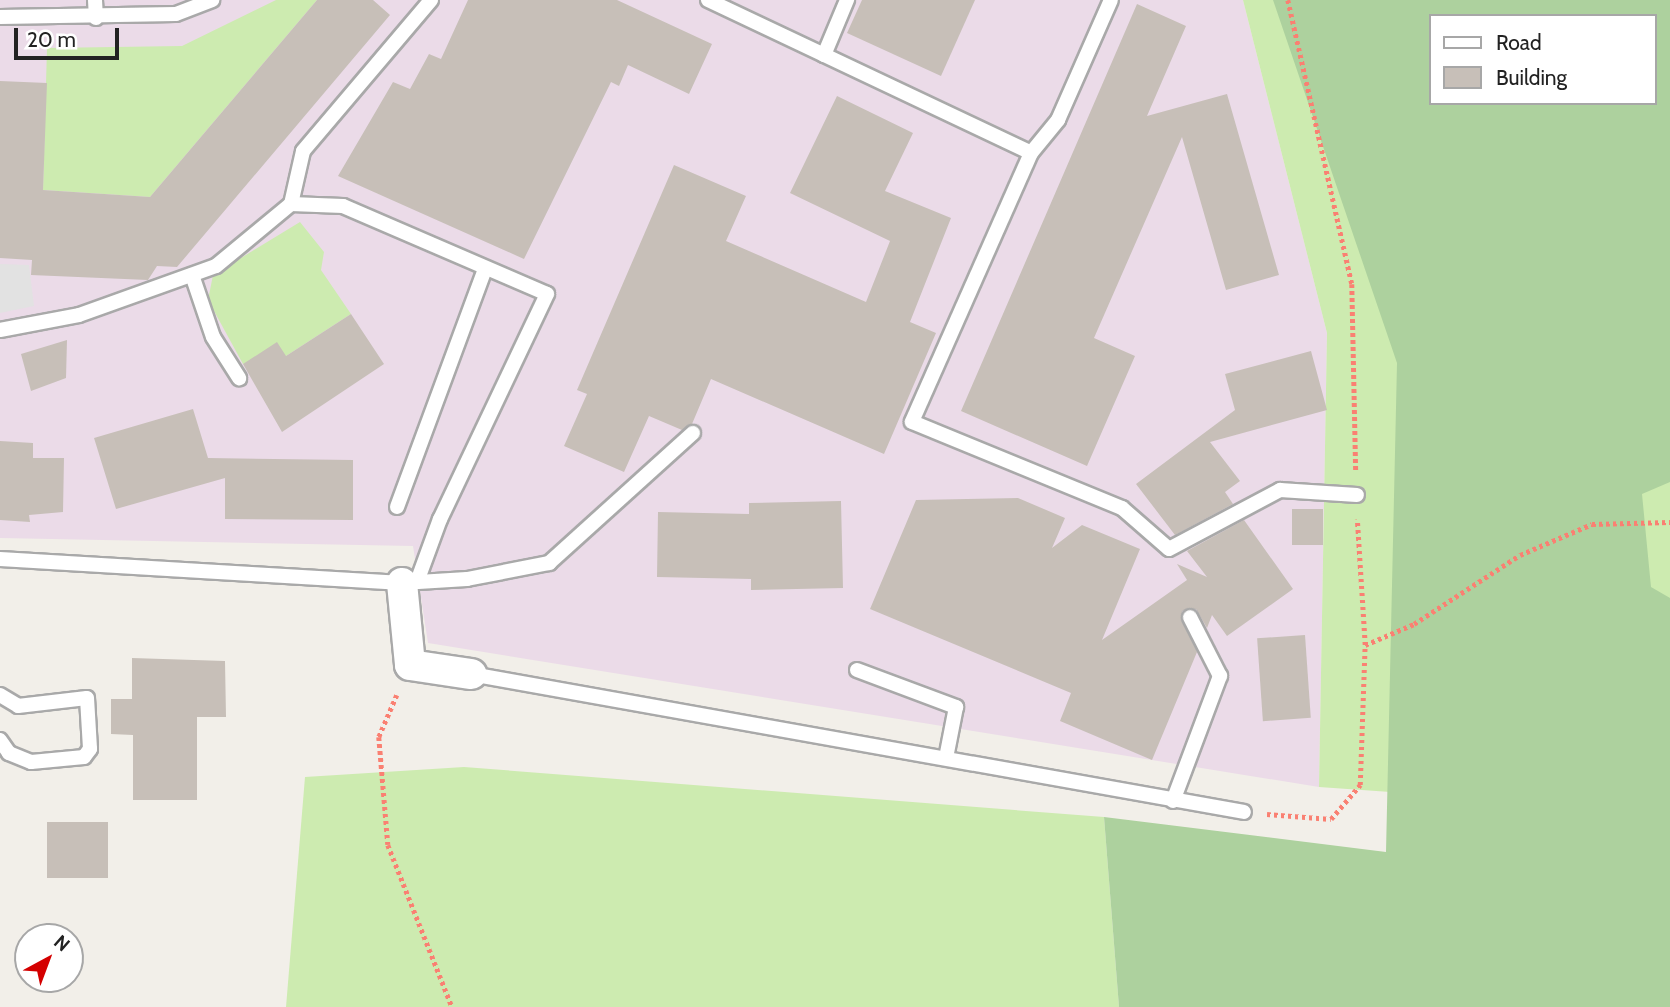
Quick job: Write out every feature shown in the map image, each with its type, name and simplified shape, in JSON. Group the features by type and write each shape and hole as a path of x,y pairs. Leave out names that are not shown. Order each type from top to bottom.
{"street":[{"path":"410,582 410,665 471,674"}],"lane":[{"path":"95,0 96,18"},
{"path":"0,17 96,18 176,14 212,0"},
{"path":"0,330 79,315 216,266 291,204 303,151 431,0"},
{"path":"708,0 1031,153"},
{"path":"824,55 847,0"},
{"path":"1111,0 1058,120 1031,153 912,422 1122,508 1169,549 1280,490 1357,495"},
{"path":"291,204 343,206 547,294 410,582"},
{"path":"397,507 485,268"},
{"path":"192,275 213,337 239,378"},
{"path":"0,559 410,582 549,563 693,433"},
{"path":"1173,801 1220,676 1190,617"},
{"path":"857,670 956,707 946,758"},
{"path":"471,674 1244,812"},
{"path":"0,695 18,706 86,698 90,749 84,757 31,762 9,753 0,740"}],"path":[{"path":"1244,812 1331,819 1350,801 1360,785 1364,645 1352,284 1288,0"},
{"path":"1364,645 1414,624 1520,555 1592,524 1670,522"},
{"path":"1659,523 1670,527"},
{"path":"410,665 379,737 388,845 452,1007"}],"shaded area":[{"path":"0,0 1243,0 1327,333 1319,787 428,643 413,546 0,538"},
{"path":"0,264 29,265 34,306 0,313"}],"green space":[{"path":"276,0 317,0 150,197 43,190 47,48 182,46"},
{"path":"1243,0 1670,0 1670,803 1561,804 1319,787 1327,333"},
{"path":"1273,0 1670,0 1670,482 1642,494 1651,587 1670,598 1670,1007 1119,1007 1104,817 1386,852 1397,363"},
{"path":"300,222 324,252 321,270 351,314 286,356 243,364 208,300 213,275"},
{"path":"464,767 1104,817 1119,1007 286,1007 305,777"}],"building":[{"path":"317,0 373,0 390,15 177,267 157,266 148,280 31,275 32,260 0,258 0,81 47,83 43,190 150,197"},
{"path":"468,0 617,0 712,44 689,94 628,65 619,86 611,82 524,259 338,176 393,82 410,89 429,54 441,59"},
{"path":"862,0 975,0 941,76 847,33"},
{"path":"1137,4 1186,26 1147,116 1227,94 1279,275 1226,290 1182,137 1094,338 1135,356 1087,466 961,411"},
{"path":"837,96 913,133 885,191 951,218 910,322 936,333 884,454 711,379 692,424 682,430 649,416 624,472 564,446 587,394 577,390 674,165 746,196 726,241 866,302 890,241 790,193"},
{"path":"351,314 384,364 282,432 243,364 277,342 286,356"},
{"path":"67,340 66,378 31,391 21,354"},
{"path":"1311,351 1327,410 1210,442 1240,481 1225,492 1233,504 1175,535 1136,484 1235,410 1225,374"},
{"path":"193,409 208,458 353,460 353,520 225,519 225,478 116,509 94,438"},
{"path":"0,441 33,443 33,458 64,458 63,512 29,515 30,522 0,520"},
{"path":"1018,498 1065,518 1052,548 1082,525 1140,549 1102,640 1187,580 1177,564 1207,577 1187,551 1244,520 1293,589 1227,636 1212,615 1207,628 1196,609 1182,611 1197,652 1152,760 1060,721 1071,693 870,609 916,500"},
{"path":"841,501 843,588 751,590 751,579 657,577 658,512 749,514 749,503"},
{"path":"1292,509 1323,509 1323,545 1292,545"},
{"path":"1305,635 1311,718 1263,721 1257,638"},
{"path":"132,658 225,661 226,717 197,717 197,800 133,800 133,735 111,734 111,699 132,699"},
{"path":"47,822 108,822 108,878 47,878"}]}
